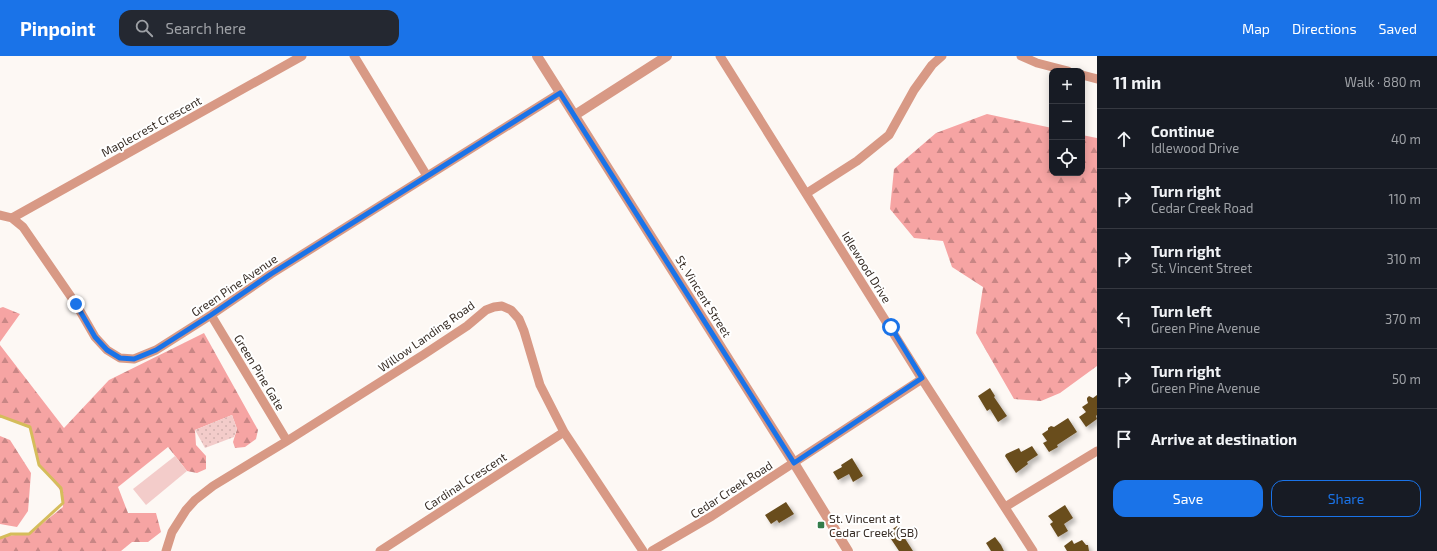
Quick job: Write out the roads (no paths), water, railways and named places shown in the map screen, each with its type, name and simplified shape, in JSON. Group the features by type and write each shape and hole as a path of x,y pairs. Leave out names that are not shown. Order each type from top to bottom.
{"street":[{"name":"Maplecrest Crescent","path":"12,218 302,56"},
{"path":"354,56 427,176"},
{"name":"St. Vincent Street","path":"537,56 848,551"},
{"path":"575,115 667,56"},
{"name":"Idlewood Drive","path":"720,56 922,378 1033,551"},
{"path":"807,193 857,161 889,134 914,90 932,65 942,56"},
{"path":"1021,56 1037,63 1056,68"},
{"path":"1085,76 1097,79"},
{"name":"Green Pine Avenue","path":"0,215 12,218 23,227 76,304 95,337 107,350 120,358 134,359 156,350 271,274 560,93"},
{"name":"Willow Landing Road","path":"166,551 172,532 179,520 195,500 213,486 423,355 467,326 486,310 502,306 511,310 519,319 540,385 564,432 643,551"},
{"name":"Green Pine Gate","path":"211,315 287,441"},
{"name":"Cedar Creek Road","path":"652,551 712,516 922,378"},
{"name":"Cardinal Crescent","path":"380,551 564,432"},
{"path":"1005,507 1097,451"}],"waterway":[{"path":"0,416 30,427 39,465 61,488 63,503 29,534 11,534 0,538"}],"place":[{"name":"St. Vincent at Cedar Creek (SB)","path":"821,525"}]}
